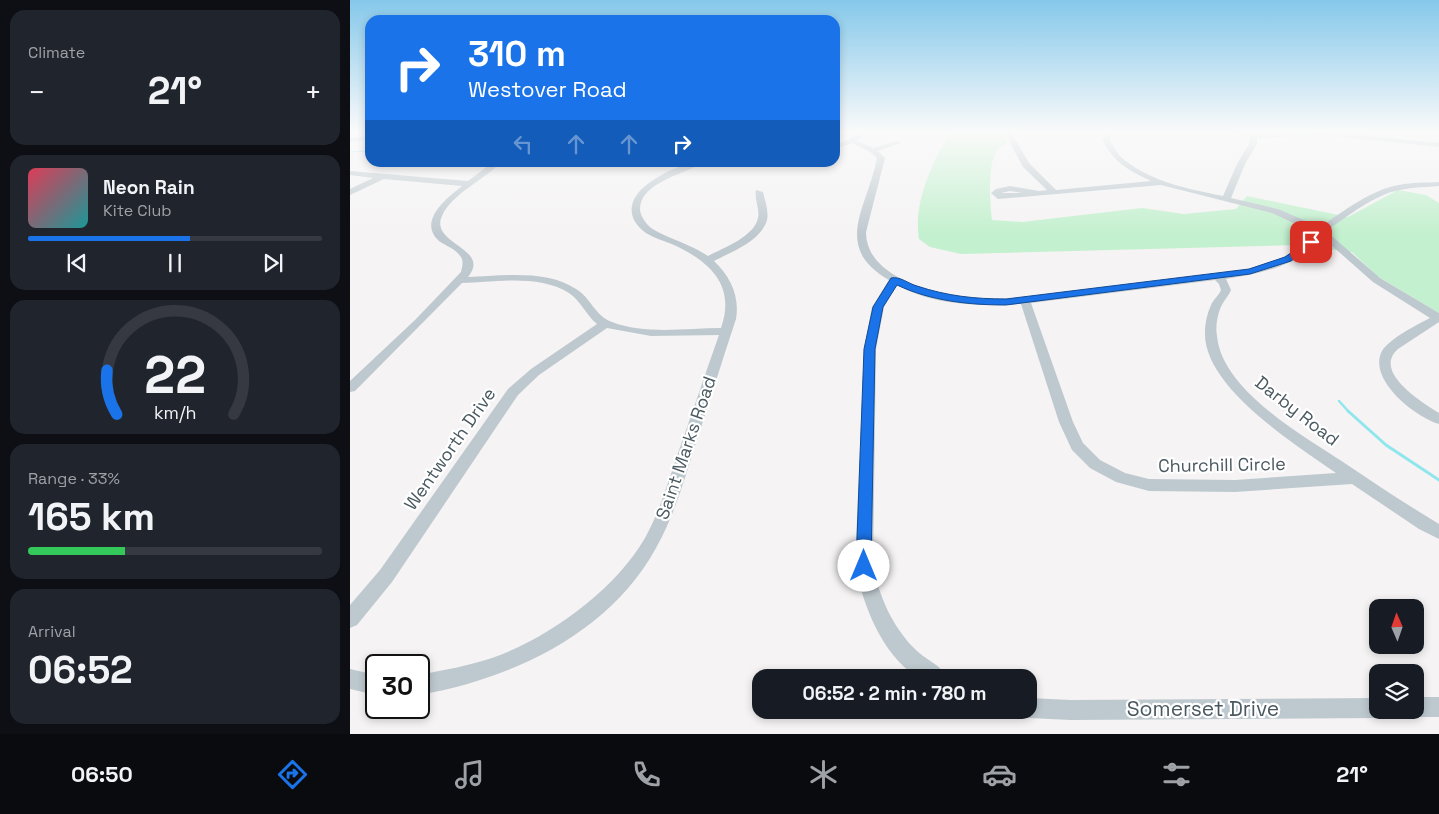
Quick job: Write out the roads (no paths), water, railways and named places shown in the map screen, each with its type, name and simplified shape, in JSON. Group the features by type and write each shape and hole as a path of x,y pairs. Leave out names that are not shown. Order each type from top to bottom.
{"street":[{"path":"879,166 862,227 861,240 875,265 895,280 920,291 955,299 987,302 1025,300 1250,272 1282,261 1304,248 1321,232 1353,209 1386,190 1439,184"},
{"path":"1026,166 1053,191"},
{"path":"1130,166 1182,190 1282,214 1321,232 1376,280 1439,318"},
{"path":"1226,200 1240,166"},
{"path":"350,388 461,280 468,268 468,260 441,236 435,225 438,215 444,206 492,167"},
{"name":"Saint Marks Road","path":"430,683 481,671 533,649 572,625 603,601 622,582 655,538 662,523 732,310 730,294 723,276 708,260 647,229 640,222 635,210 642,194 654,183 688,167"},
{"path":"350,173 472,184"},
{"path":"350,192 384,176"},
{"path":"1037,193 1161,182"},
{"path":"708,260 741,242 759,226 763,214 759,192"},
{"name":"Darby Road","path":"1217,277 1224,282 1226,290 1214,313 1212,340 1228,376 1269,417 1354,478 1439,532"},
{"path":"461,280 535,280 558,284 579,295 587,310 605,324 639,330 726,330"},
{"path":"895,280 878,307 870,349 864,566 871,599 888,632 908,656 925,669"},
{"name":"Churchill Circle","path":"1025,300 1066,422 1077,446 1094,464 1121,478 1150,485 1235,486 1354,478"},
{"path":"1439,318 1393,347 1388,352 1384,363 1386,371 1397,389 1412,402 1439,419"},
{"name":"Wentworth Drive","path":"350,619 386,576 513,392 535,372 605,324"},
{"path":"350,679 365,682"},
{"path":"1424,708 1439,707"},
{"name":"Somerset Drive","path":"1037,708 1109,710 1369,708"}],"waterway":[{"path":"1339,401 1348,411"},
{"path":"1348,411 1386,445 1439,480"}]}
